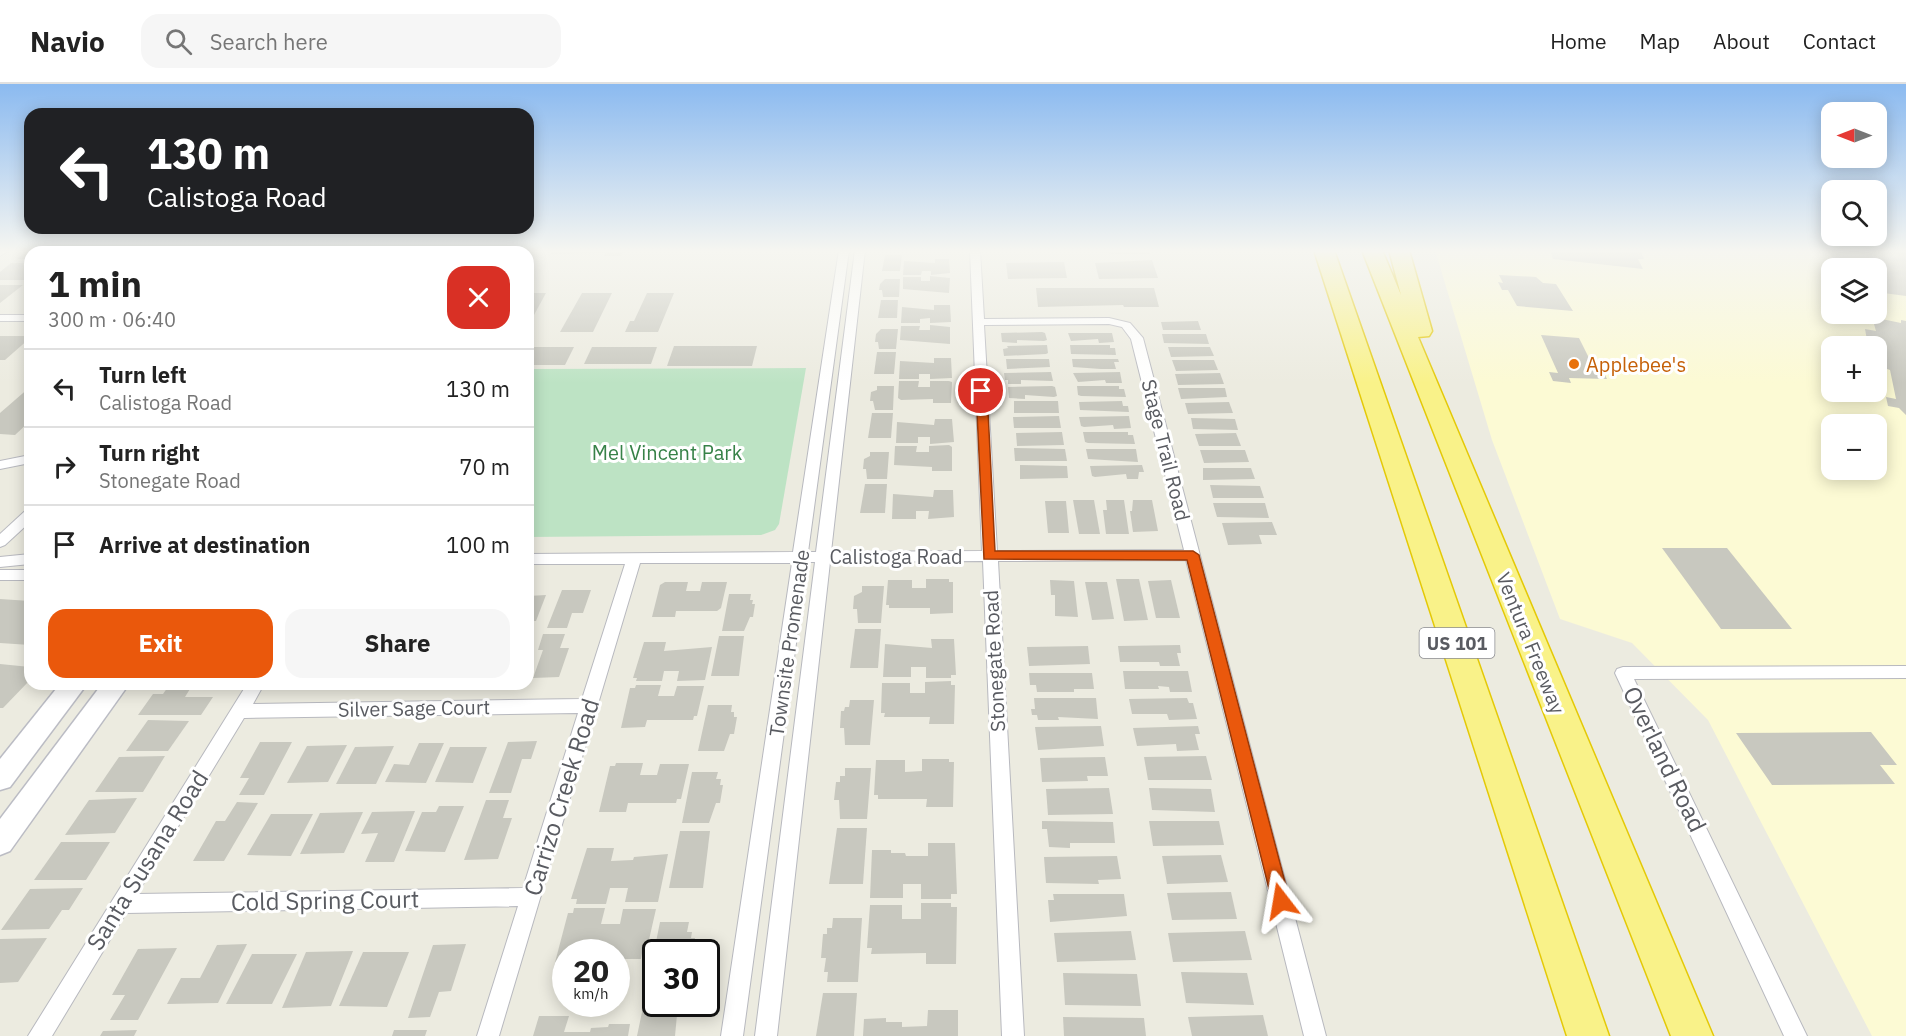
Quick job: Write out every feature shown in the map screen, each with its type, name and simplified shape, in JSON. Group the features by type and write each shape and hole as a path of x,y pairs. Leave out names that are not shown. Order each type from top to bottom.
{"highway":[{"name":"US 101","path":"1339,294 1588,1036"},
{"name":"Ventura Freeway","path":"1390,294 1692,1036"},
{"path":"1412,294 1422,331 1422,375"}],"main road":[{"path":"0,779 69,690"},
{"path":"0,842 112,690"}],"street":[{"name":"Townsite Promenade","path":"732,1036 838,294"},
{"name":"Townsite Promenade","path":"766,1036 821,557 854,294"},
{"name":"Stonegate Road","path":"977,294 1013,1036"},
{"path":"0,318 24,318"},
{"name":"Stage Trail Road","path":"978,321 1109,321 1126,325 1133,331 1316,1036"},
{"path":"0,465 24,460"},
{"path":"0,542 24,520"},
{"name":"Calistoga Road","path":"534,559 1193,555"},
{"name":"Carrizo Creek Road","path":"488,1036 634,559"},
{"path":"0,562 24,560"},
{"path":"0,575 24,575"},
{"name":"Overland Road","path":"1796,1036 1623,674 1906,672"},
{"name":"Santa Susana Road","path":"39,1036 252,690"},
{"name":"Silver Sage Court","path":"240,711 589,706"},
{"name":"Cold Spring Court","path":"120,904 531,897"}],"shaded area":[{"path":"1448,294 1821,294 1821,324 1887,324 1887,294 1906,294 1906,1036 1872,1036 1708,720 1632,643 1560,619 1492,440"}],"green space":[{"name":"Mel Vincent Park","path":"806,368 779,524 775,530 761,535 534,537 534,369"}],"building":[{"path":"0,294 11,294 0,303"},
{"path":"534,294 545,294 534,315"},
{"path":"581,294 611,294 593,332 560,332"},
{"path":"646,294 673,294 658,332 625,332 630,321 634,321"},
{"path":"883,294 899,294 899,297 883,297"},
{"path":"1037,294 1156,294 1159,307 1124,307 1123,305 1038,307"},
{"path":"1510,294 1563,294 1573,311 1517,306"},
{"path":"881,300 898,300 897,318 878,318"},
{"path":"934,305 950,305 951,322 930,323 930,318 920,319 920,323 901,323 902,307 934,310"},
{"path":"1887,320 1901,323 1901,320 1906,321 1906,415 1899,408 1888,406 1887,397 1896,399 1890,370 1887,369 1887,336 1866,336 1865,329 1876,331 1874,324 1887,324"},
{"path":"1198,321 1201,330 1163,330 1161,322"},
{"path":"930,325 950,327 950,344 900,340 901,326 920,326 919,330 930,330"},
{"path":"881,329 898,329 896,349 879,349 878,342 875,342 876,334"},
{"path":"1001,333 1045,333 1047,340 1002,342"},
{"path":"1068,333 1112,333 1114,342 1099,343 1098,339 1071,341"},
{"path":"1162,334 1206,334 1209,344 1164,343"},
{"path":"1541,335 1579,338 1592,364 1600,365 1607,379 1569,378 1571,383 1553,381 1549,372 1558,373"},
{"path":"0,336 24,336 24,343 5,360 0,360"},
{"path":"1047,345 1048,353 1046,354 1004,356 1003,349 1008,348 1007,346"},
{"path":"1070,345 1110,345 1110,348 1115,348 1116,355 1071,354"},
{"path":"674,346 757,346 752,366 667,366"},
{"path":"534,347 574,347 565,365 534,365"},
{"path":"592,347 657,347 651,364 584,364"},
{"path":"1168,347 1210,347 1214,356 1171,357"},
{"path":"877,352 896,352 894,374 874,374"},
{"path":"934,358 951,358 952,378 930,379 930,374 919,374 919,379 899,379 900,361 934,363"},
{"path":"1006,359 1049,359 1050,367 1007,369"},
{"path":"1072,359 1118,359 1119,362 1114,362 1116,369 1101,369 1073,367"},
{"path":"1172,360 1214,360 1218,370 1176,371"},
{"path":"1051,372 1053,381 1021,380 1021,384 1008,384 1004,373"},
{"path":"1120,372 1122,383 1106,383 1105,380 1078,382 1073,373"},
{"path":"1220,373 1224,384 1178,385 1175,374"},
{"path":"899,381 919,381 918,387 930,387 930,381 952,382 951,403 933,403 933,399 901,400 898,398"},
{"path":"877,386 894,386 893,410 875,410 873,401 870,401 871,392 877,390"},
{"path":"1077,386 1119,386 1119,389 1124,389 1126,397 1081,396 1078,395"},
{"path":"1008,387 1055,387 1057,396 1025,395 1025,399 1009,398"},
{"path":"1178,388 1225,388 1227,397 1181,399"},
{"path":"24,392 24,427 15,435 0,434 0,413"},
{"path":"1014,401 1058,401 1059,413 1014,413"},
{"path":"1122,401 1123,406 1128,406 1129,412 1080,410 1079,402"},
{"path":"1229,402 1233,413 1188,414 1185,403"},
{"path":"872,413 893,413 891,438 868,438"},
{"path":"1059,416 1061,428 1014,428 1013,417"},
{"path":"1129,416 1131,428 1114,429 1113,425 1081,426 1079,417"},
{"path":"1191,418 1235,419 1238,430 1193,429"},
{"path":"935,419 952,419 954,442 930,444 930,437 918,437 918,443 896,443 897,422 934,425"},
{"path":"1062,432 1064,445 1017,446 1016,433"},
{"path":"1083,432 1128,432 1128,435 1133,435 1135,444 1088,443 1085,442"},
{"path":"1236,433 1241,446 1199,446 1195,434"},
{"path":"949,445 952,447 952,471 932,471 932,467 894,465 895,446 917,446 916,452 929,452 929,446"},
{"path":"1014,448 1065,449 1067,461 1015,461"},
{"path":"1086,449 1136,449 1138,462 1088,459"},
{"path":"1200,450 1245,450 1249,462 1204,463"},
{"path":"870,452 889,452 887,479 867,479 866,469 863,469 864,459 870,456"},
{"path":"1020,465 1067,466 1068,478 1020,479"},
{"path":"1142,465 1144,472 1139,472 1138,479 1127,479 1126,474 1095,477 1092,476 1090,466"},
{"path":"1203,468 1251,468 1255,479 1203,480"},
{"path":"865,484 887,484 885,513 860,513"},
{"path":"1210,485 1260,486 1264,498 1213,498"},
{"path":"934,490 953,490 954,517 928,519 929,511 916,511 916,519 892,519 893,494 933,497"},
{"path":"1073,500 1094,500 1100,534 1079,534"},
{"path":"1106,500 1124,500 1129,534 1106,534 1103,510 1107,510"},
{"path":"1133,500 1152,500 1158,531 1133,532 1130,511 1132,511"},
{"path":"1045,501 1066,501 1069,533 1048,533"},
{"path":"1213,503 1265,503 1269,518 1217,517"},
{"path":"1272,522 1277,535 1259,535 1262,544 1228,545 1222,523"},
{"path":"1662,548 1727,548 1792,629 1721,629"},
{"path":"926,579 949,579 949,582 953,582 953,613 930,614 930,608 889,608 889,605 886,605 888,580 912,580 912,588 926,588"},
{"path":"1116,579 1139,579 1148,620 1124,621"},
{"path":"1050,580 1074,581 1078,617 1055,616 1055,595 1051,595"},
{"path":"1171,580 1180,618 1156,618 1148,581"},
{"path":"665,582 688,582 686,591 700,591 702,582 727,582 721,608 717,611 676,611 675,617 652,617 660,585"},
{"path":"1085,582 1107,582 1114,619 1092,620"},
{"path":"862,586 884,586 881,623 858,623 857,609 853,609 854,596 862,592"},
{"path":"562,590 591,590 583,613 572,613 567,628 547,628"},
{"path":"729,594 751,594 750,600 753,600 752,604 755,604 753,617 750,617 744,631 722,631"},
{"path":"546,595 536,621 534,621 534,596"},
{"path":"0,599 24,601 24,645 0,643"},
{"path":"855,629 881,629 878,668 850,668"},
{"path":"543,634 565,634 560,648 569,648 559,677 534,678 543,650 538,650"},
{"path":"719,636 744,636 739,676 711,676"},
{"path":"931,639 954,639 956,675 951,675 951,678 926,678 926,667 911,667 911,677 883,677 885,644 932,648"},
{"path":"644,642 666,642 664,651 712,647 705,680 677,681 679,671 664,671 662,681 636,681 637,678 633,678"},
{"path":"1180,645 1181,653 1177,653 1180,666 1160,666 1159,662 1120,662 1118,646"},
{"path":"1088,646 1090,664 1029,666 1027,647"},
{"path":"0,664 24,666 24,686 3,708 0,708"},
{"path":"1123,671 1188,671 1192,692 1170,692 1169,687 1158,686 1159,689 1125,689"},
{"path":"1029,673 1092,673 1094,689 1074,689 1074,692 1037,692 1036,685 1030,685"},
{"path":"951,681 951,685 955,685 954,724 929,724 930,717 884,717 885,713 881,713 882,683 910,683 910,693 925,693 925,682"},
{"path":"636,685 661,685 658,696 674,696 677,686 704,686 697,716 694,716 693,720 647,720 645,727 621,728 630,688 635,688"},
{"path":"166,690 189,690 185,697 213,697 201,715 138,715 153,694 163,694"},
{"path":"1034,698 1096,698 1098,719 1058,717 1059,720 1038,720 1037,715 1032,715 1031,709 1035,709"},
{"path":"1187,698 1189,703 1193,703 1197,719 1169,720 1167,714 1132,714 1129,699"},
{"path":"850,700 874,700 870,745 845,745 844,728 840,728 841,711 849,707"},
{"path":"708,705 732,705 731,712 734,712 734,717 737,717 734,734 730,734 724,751 698,751"},
{"path":"148,720 189,721 168,751 126,751"},
{"path":"1101,726 1104,746 1038,750 1035,727"},
{"path":"1198,726 1200,734 1195,734 1199,750 1177,751 1176,744 1137,746 1133,728"},
{"path":"1871,732 1897,765 1880,765 1895,784 1772,785 1736,733"},
{"path":"537,741 531,759 522,759 511,793 489,793 508,742"},
{"path":"260,742 292,742 264,795 239,795 249,778 240,778"},
{"path":"419,743 444,743 426,783 385,782 394,764 409,765"},
{"path":"347,745 328,782 287,783 307,746"},
{"path":"394,746 376,784 336,784 355,747"},
{"path":"450,747 487,747 473,783 435,782"},
{"path":"165,756 143,792 95,792 119,757"},
{"path":"1206,756 1212,780 1148,780 1144,757"},
{"path":"1105,757 1108,776 1087,776 1088,781 1042,782 1040,758"},
{"path":"922,759 949,759 949,762 954,762 953,807 926,807 927,799 878,799 878,795 874,795 876,760 905,760 905,772 922,771"},
{"path":"616,763 643,763 640,775 657,775 660,764 689,764 681,799 677,799 676,803 628,803 626,812 599,812 610,766 615,766"},
{"path":"845,768 871,768 867,819 840,819 839,800 834,800 836,782 840,782 840,776 845,776"},
{"path":"692,772 718,772 716,779 721,779 720,785 723,785 720,803 716,803 709,823 682,823"},
{"path":"1109,788 1113,814 1048,815 1046,789"},
{"path":"1149,788 1211,789 1215,812 1152,810"},
{"path":"137,798 115,833 65,835 89,800"},
{"path":"486,800 509,800 503,818 512,818 498,859 464,860"},
{"path":"237,802 258,803 224,861 193,861 216,821 225,821"},
{"path":"439,806 464,806 445,852 405,851 422,812 436,812"},
{"path":"415,811 394,862 365,862 378,833 361,834 372,812"},
{"path":"363,812 344,853 300,854 320,813"},
{"path":"271,814 313,814 291,856 247,855"},
{"path":"1042,821 1113,822 1115,843 1070,843 1070,848 1049,847 1047,829 1042,829"},
{"path":"1149,821 1219,821 1224,845 1153,846"},
{"path":"837,828 867,828 863,884 829,884"},
{"path":"680,831 710,831 703,888 669,888"},
{"path":"61,842 110,842 86,880 34,880"},
{"path":"928,843 955,843 957,894 951,894 951,899 921,899 921,884 903,884 903,898 870,898 872,850 891,850 891,853 905,853 906,856 928,856"},
{"path":"587,848 614,848 611,861 668,854 658,902 625,902 628,888 610,888 606,904 576,904 577,899 571,899"},
{"path":"1221,855 1228,882 1167,884 1162,856"},
{"path":"1117,856 1121,879 1098,880 1099,884 1046,883 1044,857"},
{"path":"83,888 69,910 62,910 49,929 1,930 30,889"},
{"path":"1231,892 1237,919 1172,920 1167,893"},
{"path":"1053,894 1124,894 1127,916 1050,922 1048,900 1054,900"},
{"path":"921,903 951,903 951,907 957,907 956,964 926,964 926,953 871,954 872,948 867,948 870,905 902,905 902,919 921,919"},
{"path":"574,908 605,908 601,924 620,924 623,909 656,909 649,939 642,939 641,959 630,959 630,939 561,939 568,913 573,913"},
{"path":"833,918 862,918 858,982 827,982 828,972 824,972 826,958 821,958 823,934 827,934 827,928 832,928"},
{"path":"660,922 689,922 687,932 692,932 691,938 695,938 695,939 657,939"},
{"path":"1131,931 1136,960 1057,962 1054,933"},
{"path":"1245,931 1252,960 1173,962 1168,933"},
{"path":"47,938 18,982 0,983 0,939"},
{"path":"247,944 218,1003 167,1004 181,978 200,978 217,945"},
{"path":"466,944 451,991 439,992 430,1017 408,1018 433,945"},
{"path":"177,948 138,1020 110,1020 125,995 112,995 138,949"},
{"path":"353,951 331,1006 282,1008 306,952"},
{"path":"363,952 409,952 387,1007 339,1006"},
{"path":"252,954 297,954 272,1004 226,1004"},
{"path":"1181,972 1247,973 1254,1005 1186,1003"},
{"path":"1063,973 1137,974 1141,1006 1065,1005"},
{"path":"823,993 857,993 854,1036 816,1036"},
{"path":"928,1010 958,1010 958,1036 863,1036 864,1019 886,1018 886,1022 902,1022 902,1027 927,1026"},
{"path":"642,1012 642,1017 677,1017 675,1036 637,1036"},
{"path":"1263,1015 1268,1036 1192,1036 1188,1017"},
{"path":"539,1016 569,1017 564,1032 590,1032 591,1028 608,1027 609,1024 630,1024 628,1036 533,1036"},
{"path":"1063,1017 1144,1018 1146,1036 1064,1036"},
{"path":"137,1030 134,1036 100,1036 103,1031"},
{"path":"394,1030 427,1030 425,1036 392,1036"}],"place":[{"name":"Applebee's","path":"1574,364"}],"route":[{"path":"981,391 989,555 1193,555 1281,901"}]}
